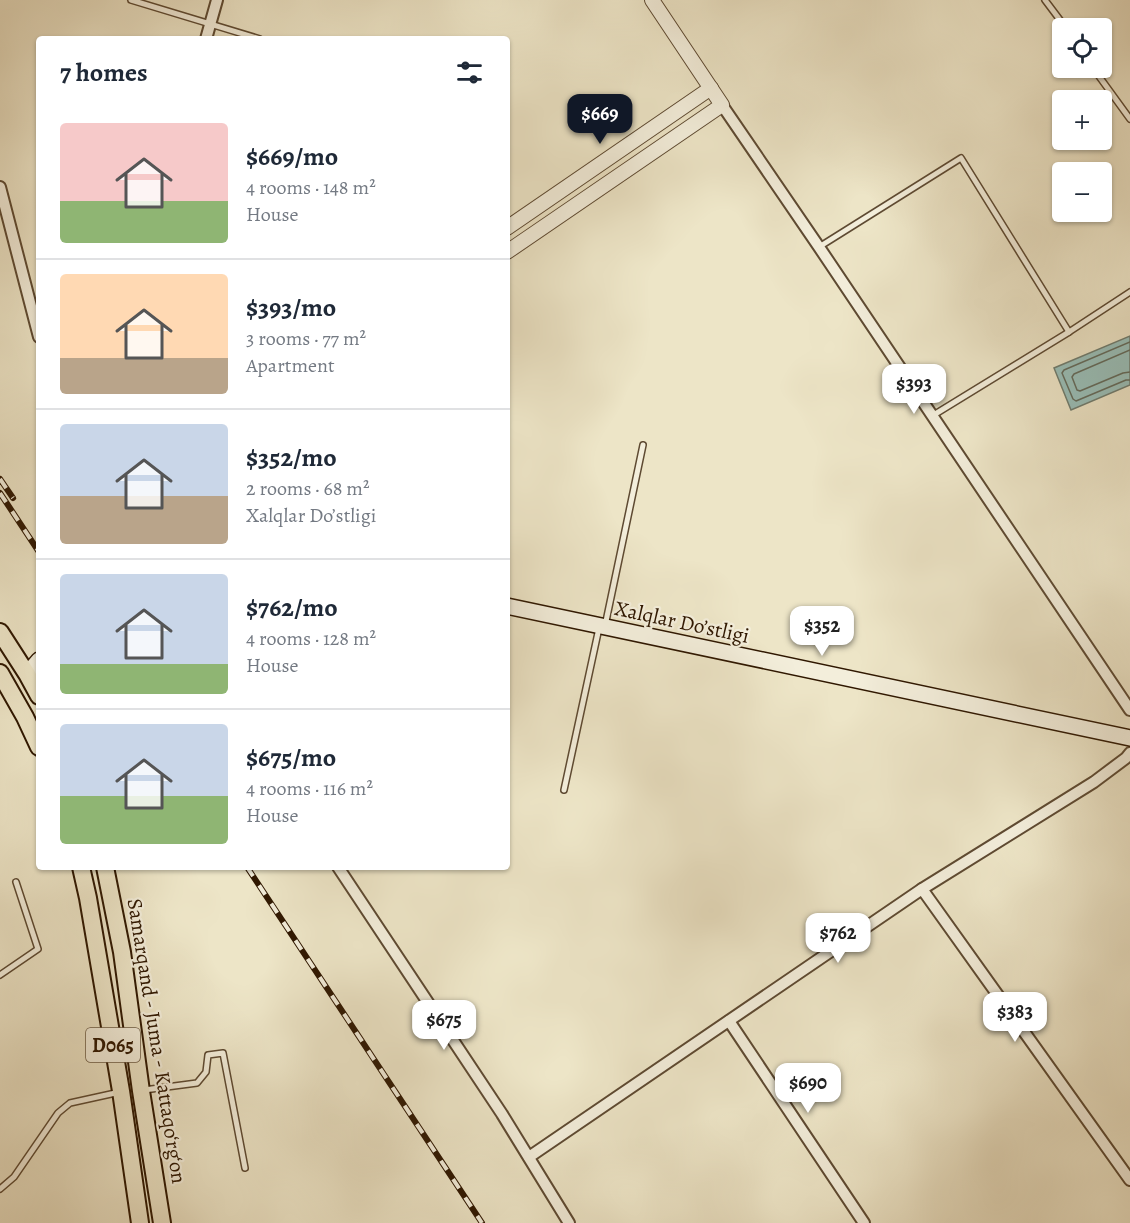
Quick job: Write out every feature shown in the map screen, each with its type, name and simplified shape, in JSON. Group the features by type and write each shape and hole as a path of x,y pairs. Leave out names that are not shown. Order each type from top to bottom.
{"main road":[{"name":"Xalqlar Do’stligi","path":"510,607 1130,738"},
{"path":"0,632 36,690"},
{"path":"27,674 36,664"},
{"path":"0,673 36,741"},
{"name":"Samarqand - Juma - Kattaqo‘rg‘on","path":"82,870 121,1092 140,1223"},
{"name":"Samarqand - Juma - Kattaqo‘rg‘on","path":"106,870 122,952 162,1223"}],"street":[{"path":"208,36 217,0"},
{"path":"652,0 1130,710"},
{"path":"510,226 711,88"},
{"path":"510,250 722,105"},
{"path":"0,187 36,325"},
{"path":"529,1157 922,890 1094,782 1130,753"},
{"path":"340,870 502,1114 569,1223"},
{"path":"922,890 1130,1180"},
{"path":"729,1021 864,1223"}],"lane":[{"path":"131,0 251,36"},
{"path":"1045,0 1058,18"},
{"path":"1100,78 1130,119"},
{"path":"819,247 961,158 1069,332"},
{"path":"932,416 1130,292"},
{"path":"564,790 643,445"},
{"path":"0,975 38,949 16,882"},
{"path":"141,1091 196,1083 206,1072 208,1055 223,1053 245,1168"},
{"path":"0,1189 14,1177 58,1113 70,1103 121,1092"}],"water":[{"path":"1130,336 1130,385 1071,410 1054,368"}],"railway":[{"path":"0,479 13,498"},
{"path":"0,493 36,547"},
{"path":"249,870 482,1223"}]}
